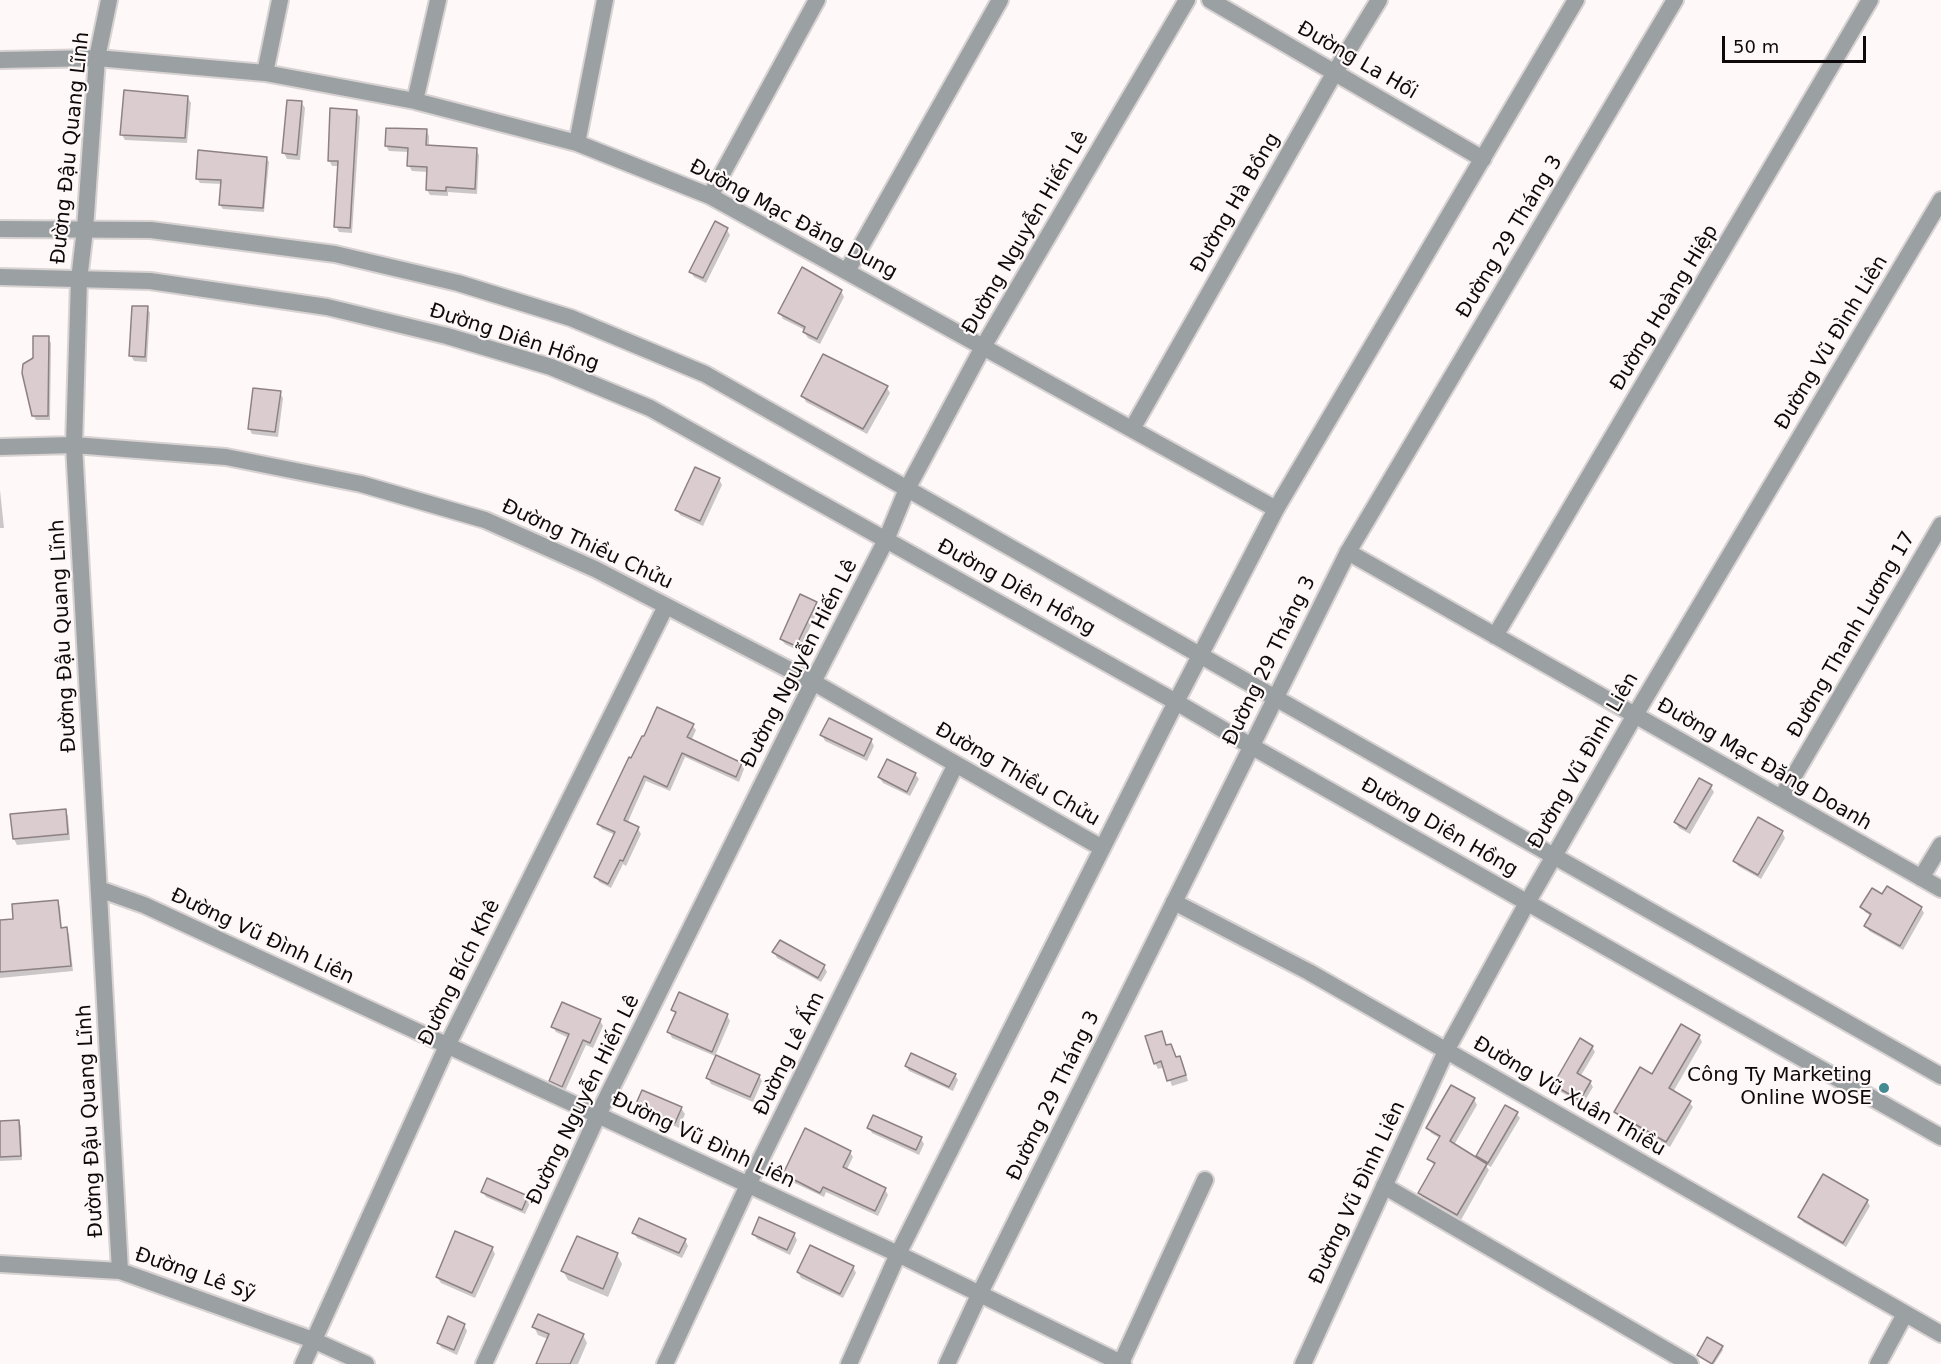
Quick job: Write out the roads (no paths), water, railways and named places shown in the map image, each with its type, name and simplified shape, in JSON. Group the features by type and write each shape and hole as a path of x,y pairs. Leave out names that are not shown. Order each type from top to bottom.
{"street":[{"name":"Đường Đậu Quang Lĩnh","path":"109,0 97,58 79,280 74,445 120,1271"},
{"path":"265,73 280,0"},
{"path":"415,101 438,0"},
{"path":"577,143 605,0"},
{"path":"710,196 817,0"},
{"path":"847,271 1000,0"},
{"name":"Đường Nguyễn Hiến Lê","path":"484,1364 598,1115 886,540 907,489 983,347 1187,0"},
{"name":"Đường La Hối","path":"1210,0 1482,159"},
{"name":"Đường Hà Bồng","path":"1132,429 1335,72 1379,0"},
{"path":"849,1364 898,1254 1276,508 1576,0"},
{"name":"Đường 29 Tháng 3","path":"947,1364 979,1295 1348,552 1675,0"},
{"name":"Đường Hoàng Hiệp","path":"1495,636 1870,0"},
{"name":"Đường Mạc Đăng Dung","path":"0,60 97,58 265,73 415,101 577,143 710,196 1276,508"},
{"name":"Đường Vũ Đình Liên","path":"1303,1364 1446,1051 1527,903 1635,715 1941,200"},
{"name":"Đường Diên Hồng","path":"0,229 152,230 335,254 458,283 571,318 705,374 1941,1076"},
{"name":"Đường Diên Hồng","path":"0,277 150,282 327,307 447,336 551,367 650,408 1176,702 1941,1137"},
{"name":"Đường Thiều Chửu","path":"0,447 74,445 226,457 361,484 485,520 595,569 813,682 1102,848"},
{"name":"Đường Thanh Lương 17","path":"1780,798 1941,525"},
{"name":"Đường Mạc Đăng Doanh","path":"1348,552 1941,890"},
{"name":"Đường Bích Khê","path":"303,1364 447,1046 666,606"},
{"name":"Đường Lê Ấm","path":"665,1364 748,1185 957,764"},
{"path":"1921,878 1941,845"},
{"name":"Đường Vũ Đình Liên","path":"99,889 144,905 898,1254 1113,1362"},
{"name":"Đường Vũ Xuân Thiều","path":"1174,902 1309,972 1941,1334"},
{"path":"1113,1362 1205,1180"},
{"path":"1384,1186 1690,1364"},
{"name":"Đường Lê Sỹ","path":"0,1264 120,1271 313,1340 366,1364"},
{"path":"1878,1364 1905,1314"}],"place":[{"name":"Công Ty Marketing Online WOSE","path":"1884,1088"}]}
